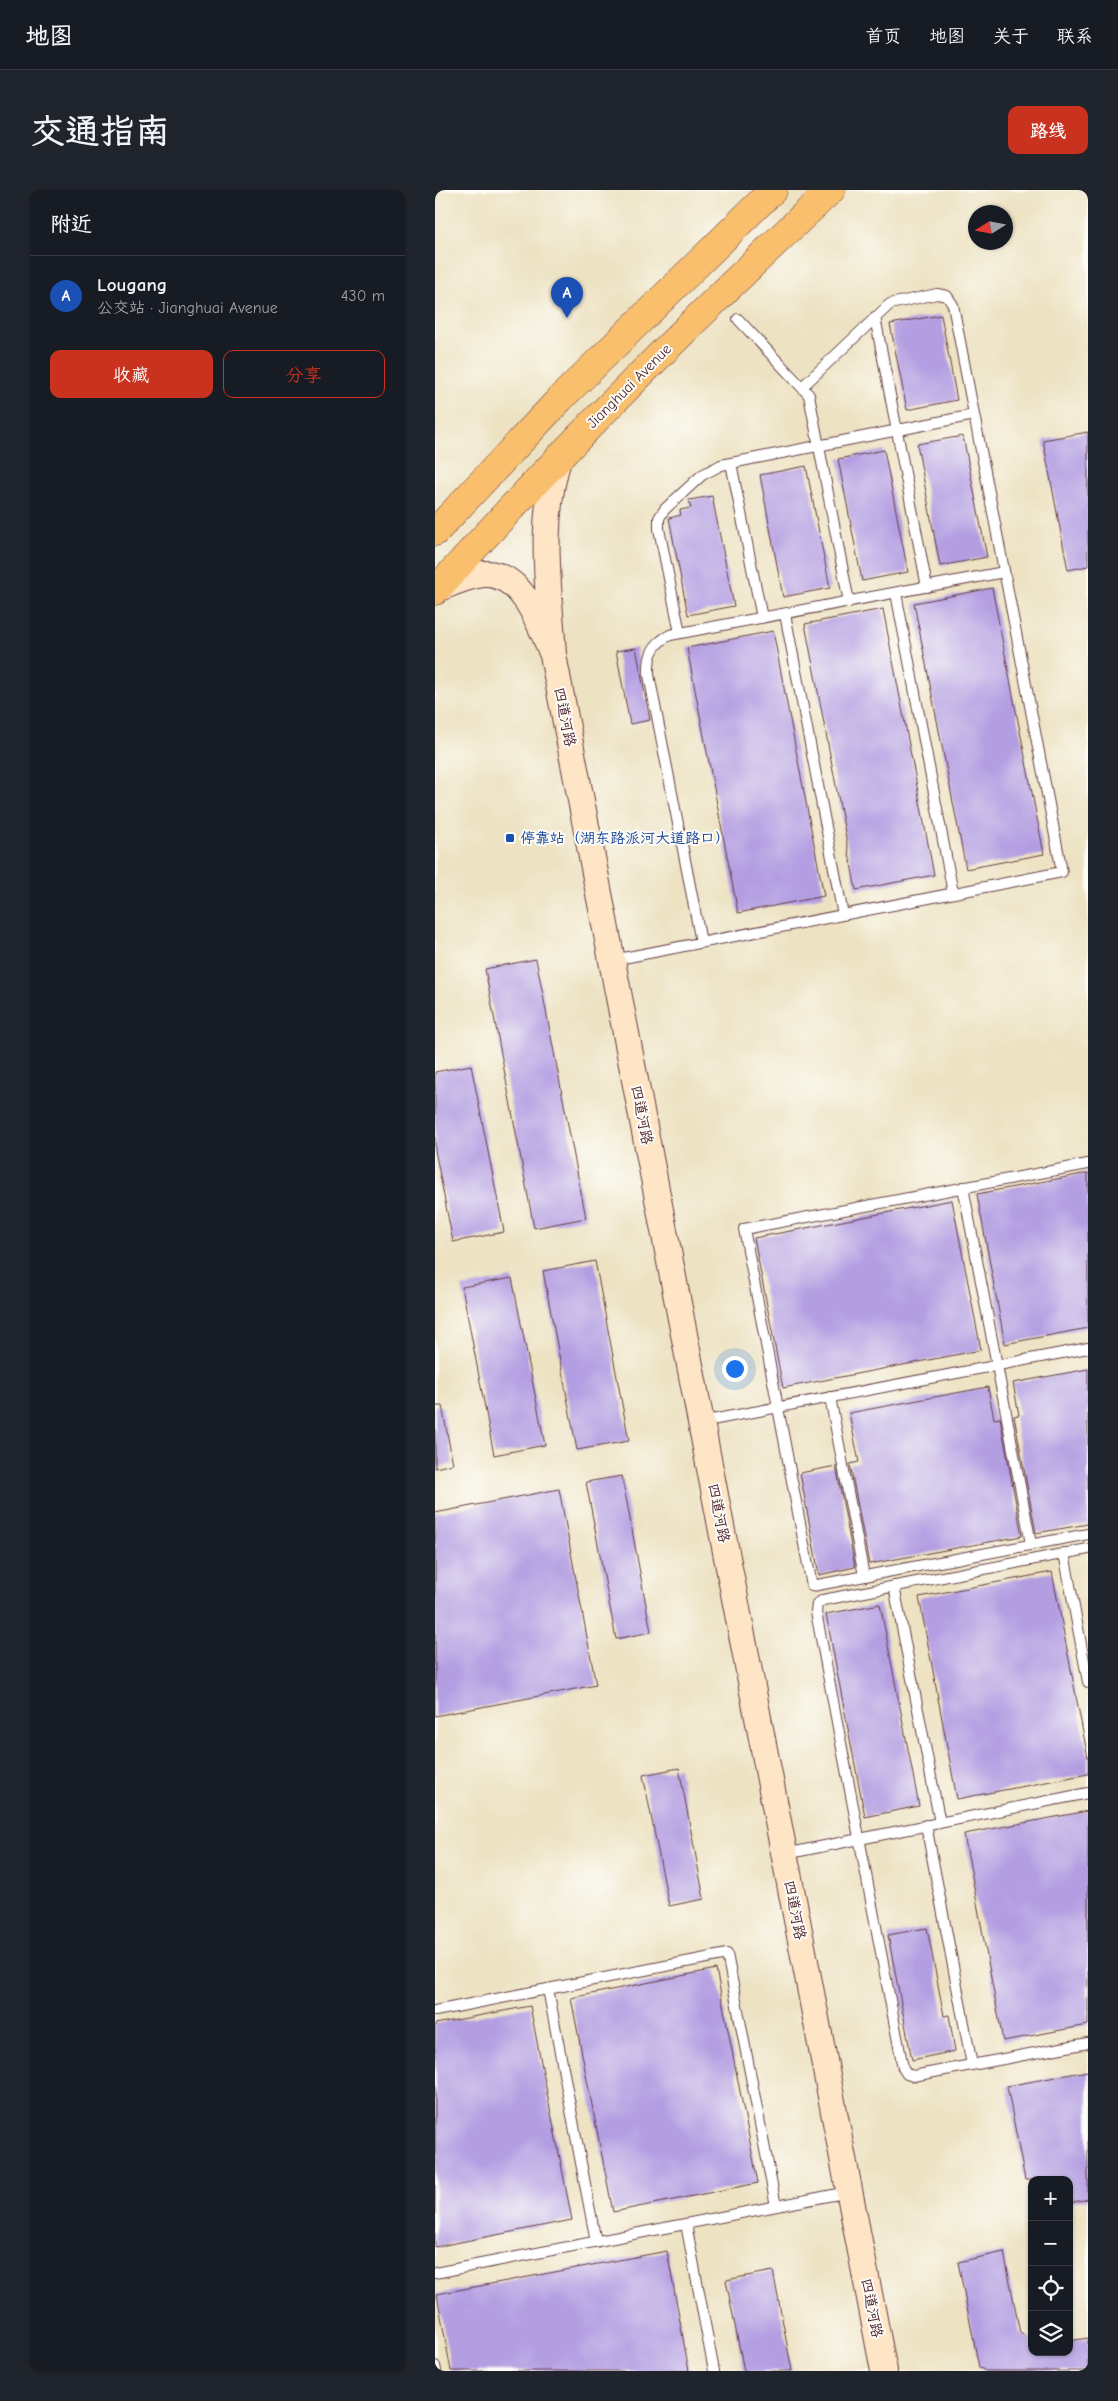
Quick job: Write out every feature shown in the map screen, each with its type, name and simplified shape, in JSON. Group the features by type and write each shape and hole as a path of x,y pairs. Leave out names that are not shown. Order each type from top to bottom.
{"main road":[{"path":"435,532 560,399 773,190"},
{"name":"Jianghuai Avenue","path":"436,590 559,457 770,247 831,190"}],"street":[{"path":"553,655 547,529 551,481 559,457"},
{"path":"436,590 469,577 486,574 503,578 521,593 535,612 553,655"},
{"name":"四道河路","path":"553,655 884,2371"}],"lane":[{"path":"612,960 1062,872 953,305 947,296 937,294 890,304 803,387"},
{"path":"875,317 927,587"},
{"path":"738,320 803,387 812,406 849,602"},
{"path":"680,633 659,529 659,518 665,509 706,472 731,463 974,415"},
{"path":"731,463 762,618"},
{"path":"701,942 649,675 648,660 653,648 660,640 680,633 1005,572"},
{"path":"896,593 953,893"},
{"path":"785,614 843,915"},
{"path":"1088,1164 744,1229 812,1586 1088,1534"},
{"path":"963,1187 1031,1544"},
{"path":"701,1422 1088,1348"},
{"path":"830,1397 864,1576"},
{"path":"1088,1549 823,1600 817,1604 903,2068 907,2074 913,2076 1088,2043"},
{"path":"1063,1554 1088,1682"},
{"path":"894,1586 940,1823"},
{"path":"784,1854 1088,1793"},
{"path":"927,1825 972,2065"},
{"path":"435,2011 727,1954 776,2206"},
{"path":"548,1989 596,2242"},
{"path":"435,2273 849,2191"},
{"path":"686,2224 714,2371"},
{"path":"435,2366 436,2371"}],"building":[{"path":"941,315 957,400 907,410 890,324"},
{"path":"1088,432 1088,566 1068,570 1043,440"},
{"path":"963,436 987,557 940,566 917,444"},
{"path":"884,450 908,572 862,581 838,459"},
{"path":"806,466 830,588 783,597 760,475"},
{"path":"712,496 734,606 688,615 669,518 681,515 680,510 691,508 689,500"},
{"path":"992,588 1044,854 966,869 914,603"},
{"path":"883,609 934,875 856,890 805,624"},
{"path":"773,631 824,896 738,913 687,648"},
{"path":"636,648 650,720 630,724 616,651"},
{"path":"536,959 586,1218 534,1228 485,969"},
{"path":"471,1065 504,1232 453,1242 435,1150 435,1072"},
{"path":"1088,1173 1088,1328 1005,1344 977,1194"},
{"path":"952,1200 981,1350 783,1388 754,1238"},
{"path":"595,1261 629,1441 577,1450 543,1271"},
{"path":"512,1278 545,1445 494,1455 462,1287"},
{"path":"1088,1369 1088,1524 1036,1533 1014,1416 1019,1415 1013,1383"},
{"path":"988,1387 994,1419 1000,1418 1022,1536 869,1564 850,1464 859,1462 849,1413"},
{"path":"435,1406 442,1406 453,1464 435,1468"},
{"path":"836,1466 855,1567 819,1575 800,1473"},
{"path":"622,1476 651,1632 616,1639 586,1482"},
{"path":"559,1489 596,1685 435,1716 435,1513"},
{"path":"1052,1572 1088,1758 1088,1774 957,1799 919,1597"},
{"path":"880,1604 919,1806 865,1817 826,1614"},
{"path":"679,1768 704,1899 669,1906 643,1775"},
{"path":"1088,1811 1088,2025 1003,2041 964,1834"},
{"path":"927,1928 944,2016 949,2015 955,2051 912,2060 888,1935"},
{"path":"716,1969 758,2183 613,2212 571,1998"},
{"path":"530,2006 572,2220 435,2247 435,2024"},
{"path":"1088,2071 1088,2199 1073,2202 1073,2176 1028,2176 1028,2180 1025,2180 1007,2086"},
{"path":"667,2251 689,2371 451,2371 437,2294"},
{"path":"1004,2252 1020,2333 1028,2338 1028,2356 1073,2356 1073,2340 1088,2338 1088,2371 985,2371 979,2367 958,2262"},
{"path":"773,2271 792,2371 744,2371 726,2280"}],"place":[{"name":"Lougang","path":"567,318"},
{"name":"停靠站（湖东路派河大道路口）","path":"510,838"}]}
